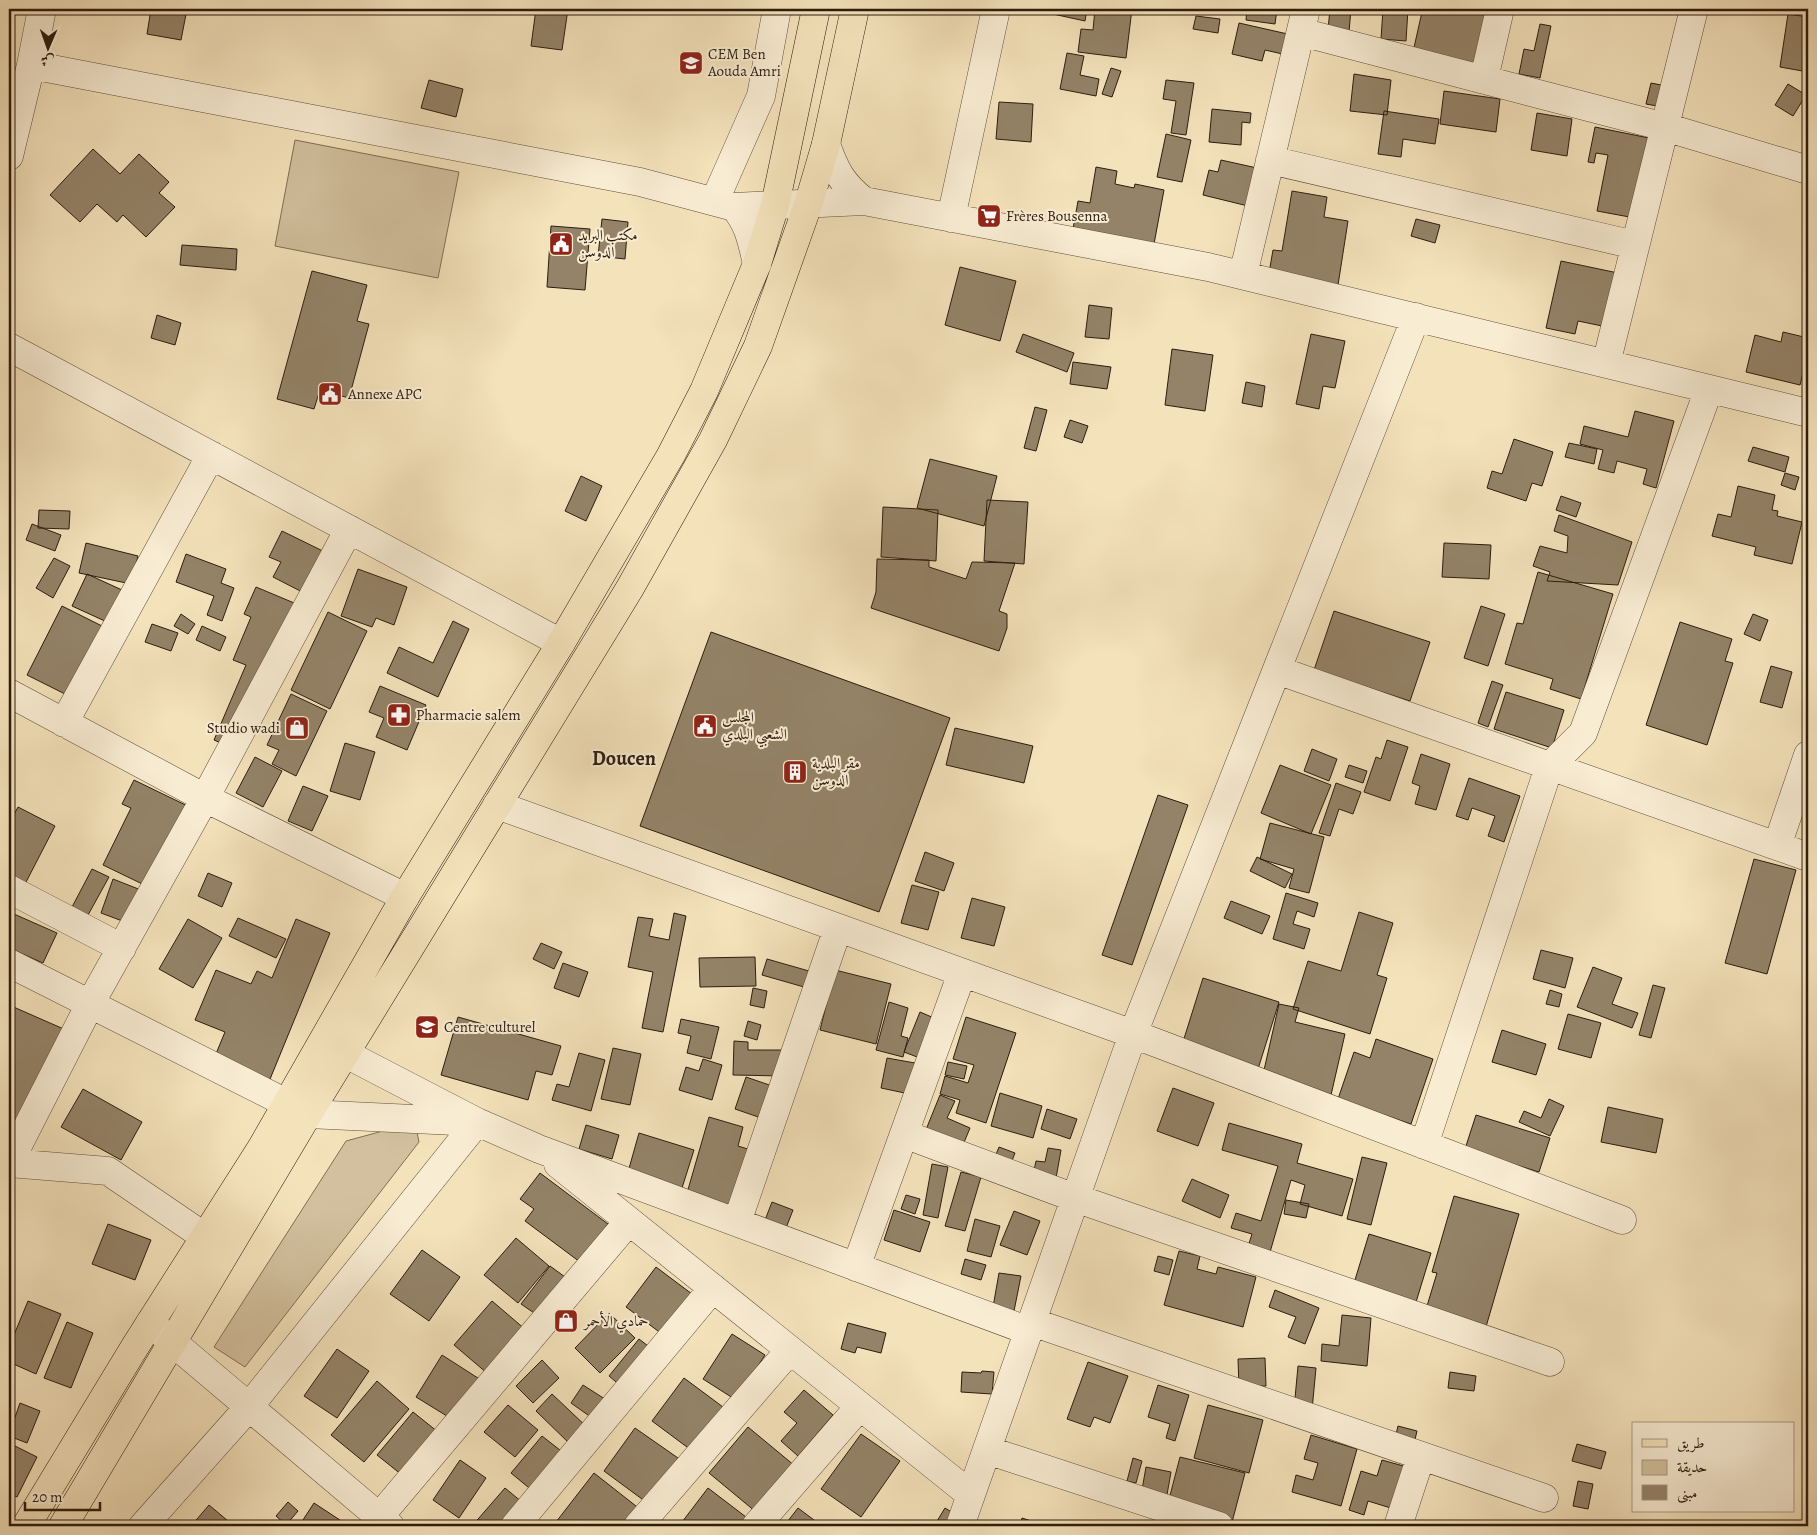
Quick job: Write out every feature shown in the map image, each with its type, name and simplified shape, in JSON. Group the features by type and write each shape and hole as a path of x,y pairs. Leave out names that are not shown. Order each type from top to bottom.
{"main road":[{"path":"64,1526 174,1343 298,1109 405,897 561,643 671,455 700,399 757,264 775,205 816,9"},
{"path":"26,1526 205,1237 298,1109 346,1054 479,831 497,805 630,588 713,440 758,346 809,202 826,144 855,9"}],"street":[{"path":"9,156 31,65 42,9"},
{"path":"724,204 761,96 776,9"},
{"path":"951,218 996,9"},
{"path":"1484,79 1500,9"},
{"path":"1606,364 1694,9"},
{"path":"1243,275 1304,20 1484,79 1664,127 1808,170"},
{"path":"31,65 640,182 724,204 775,205 864,201 1243,275 1808,413"},
{"path":"826,144 834,167 846,187 864,201"},
{"path":"1270,160 1635,245"},
{"path":"794,247 814,225 832,210 864,201"},
{"path":"724,204 743,217 750,230 757,264"},
{"path":"960,1526 1133,1034 1416,317"},
{"path":"9,347 561,643"},
{"path":"1424,1145 1550,767 1583,733 1709,389"},
{"path":"64,723 211,455"},
{"path":"205,1237 108,1171 9,1163 90,1004 206,798 349,529"},
{"path":"1277,670 1808,857"},
{"path":"9,694 206,798 405,897"},
{"path":"1777,846 1808,755"},
{"path":"497,805 1133,1034 1622,1220"},
{"path":"9,889 122,948"},
{"path":"737,1222 838,928"},
{"path":"9,963 298,1109 477,1122"},
{"path":"856,1267 962,973"},
{"path":"346,1054 477,1122 539,1149 856,1267 1544,1498"},
{"path":"143,1526 248,1408 477,1122"},
{"path":"904,1134 1075,1198 1550,1362"},
{"path":"539,1149 971,1495"},
{"path":"150,1323 248,1408 385,1522 629,1221"},
{"path":"515,1526 713,1288"},
{"path":"638,1526 790,1350"},
{"path":"756,1526 860,1406"},
{"path":"987,1450 1219,1526"},
{"path":"1398,1526 1421,1456"}],"green space":[{"path":"295,140 459,172 438,278 275,246"},
{"path":"394,1128 417,1132 419,1142 245,1367 214,1347 346,1141"}],"building":[{"path":"151,9 187,9 181,40 147,34"},
{"path":"536,9 568,9 562,50 531,46"},
{"path":"1030,9 1087,9 1085,21"},
{"path":"1095,9 1132,9 1126,58 1078,52 1081,29 1093,30"},
{"path":"1247,9 1277,9 1275,24 1246,20"},
{"path":"1330,9 1351,9 1349,32 1328,30"},
{"path":"1383,9 1408,9 1406,41 1381,39"},
{"path":"1410,9 1488,9 1477,65 1413,52 1422,12"},
{"path":"1788,14 1808,17 1808,72 1780,67"},
{"path":"1196,16 1220,19 1218,33 1193,29"},
{"path":"1239,23 1292,35 1287,55 1265,50 1262,61 1232,54"},
{"path":"1540,24 1551,26 1540,78 1519,74 1524,49 1534,51"},
{"path":"1067,53 1084,56 1080,75 1099,79 1096,96 1060,89"},
{"path":"1111,68 1121,71 1112,97 1102,94"},
{"path":"1354,74 1391,80 1387,115 1350,111"},
{"path":"429,80 463,89 456,117 421,108"},
{"path":"1166,80 1194,83 1186,135 1171,133 1176,101 1163,99"},
{"path":"1651,83 1661,85 1657,106 1646,104"},
{"path":"1788,84 1806,95 1793,116 1775,105"},
{"path":"1444,91 1500,99 1496,132 1440,124"},
{"path":"999,102 1033,104 1031,142 996,139"},
{"path":"1212,109 1251,113 1250,123 1242,122 1241,145 1209,142"},
{"path":"1384,111 1439,119 1435,144 1403,139 1401,157 1378,154"},
{"path":"1537,113 1572,119 1567,156 1531,150"},
{"path":"1595,127 1649,138 1635,218 1597,211 1608,155 1596,153 1594,163 1588,162"},
{"path":"1166,134 1191,140 1182,182 1157,177"},
{"path":"93,149 120,174 139,154 169,182 159,193 175,207 146,237 123,215 117,222 97,204 80,222 50,195"},
{"path":"1221,160 1257,168 1248,206 1203,195 1209,170 1218,172"},
{"path":"1096,167 1117,171 1115,184 1134,188 1135,184 1164,190 1154,244 1073,229 1078,201 1090,203"},
{"path":"1292,191 1327,197 1324,217 1348,221 1338,285 1269,273 1273,250 1282,251"},
{"path":"602,219 628,222 625,259 598,256"},
{"path":"1416,219 1440,225 1435,243 1411,236"},
{"path":"551,226 590,229 585,290 547,287"},
{"path":"182,245 237,249 236,270 180,265"},
{"path":"1561,261 1618,273 1607,327 1578,321 1575,334 1546,328"},
{"path":"960,267 1016,281 1000,341 945,325"},
{"path":"312,271 367,285 357,321 369,324 349,398 320,390 314,409 277,399"},
{"path":"1089,305 1112,308 1109,339 1085,337"},
{"path":"157,315 181,323 175,345 151,338"},
{"path":"1783,332 1808,338 1808,352 1800,385 1746,372 1755,335 1781,342"},
{"path":"1023,334 1074,353 1067,372 1016,352"},
{"path":"1311,334 1345,341 1335,388 1323,386 1319,409 1296,404"},
{"path":"1172,349 1213,355 1205,411 1165,405"},
{"path":"1073,362 1111,367 1107,389 1070,384"},
{"path":"1246,382 1265,386 1262,407 1242,403"},
{"path":"1035,407 1047,410 1036,451 1024,448"},
{"path":"1635,411 1674,421 1656,488 1643,484 1647,469 1617,461 1614,473 1598,469 1603,450 1580,444 1584,426 1628,437"},
{"path":"1070,420 1088,426 1082,443 1064,437"},
{"path":"1514,439 1553,452 1542,486 1532,483 1526,501 1487,488 1492,471 1502,474"},
{"path":"1569,443 1597,449 1594,464 1565,457"},
{"path":"1753,447 1789,457 1785,472 1748,461"},
{"path":"930,459 997,476 984,526 917,508"},
{"path":"1785,473 1799,477 1795,490 1781,485"},
{"path":"581,476 602,486 586,521 565,511"},
{"path":"1738,486 1775,495 1772,510 1778,511 1777,516 1802,522 1792,564 1754,555 1756,547 1712,536 1718,514 1731,517"},
{"path":"1561,496 1581,503 1576,517 1556,510"},
{"path":"987,500 1028,502 1024,564 984,561"},
{"path":"883,507 938,510 936,561 881,557"},
{"path":"39,510 70,511 69,529 38,528"},
{"path":"1559,515 1632,542 1618,585 1547,581 1550,572 1533,566 1540,546 1567,553 1568,536 1554,531"},
{"path":"32,524 61,535 55,551 26,540"},
{"path":"282,531 331,555 310,596 273,577 281,562 269,557"},
{"path":"86,543 138,556 131,584 79,573"},
{"path":"1444,543 1491,545 1489,579 1442,577"},
{"path":"186,554 226,569 221,583 234,588 222,621 207,615 214,596 176,582"},
{"path":"54,558 70,566 53,598 36,588"},
{"path":"877,559 929,560 929,567 966,579 972,562 1015,563 999,611 1007,614 1007,628 999,651 871,608 876,592"},
{"path":"358,569 407,587 394,625 376,618 372,627 341,616"},
{"path":"1538,572 1613,594 1581,699 1550,689 1553,679 1505,664 1517,623 1523,624"},
{"path":"87,574 122,590 107,622 72,606"},
{"path":"256,587 299,605 237,750 214,740 246,665 233,660 251,617 244,614"},
{"path":"62,606 106,628 71,697 27,675"},
{"path":"1481,606 1505,614 1488,666 1464,658"},
{"path":"1334,611 1430,642 1410,701 1314,670"},
{"path":"328,612 367,631 330,709 291,690"},
{"path":"181,614 195,624 188,634 174,626"},
{"path":"1753,614 1768,620 1760,641 1744,634"},
{"path":"453,621 469,629 438,697 387,673 399,647 433,663"},
{"path":"1680,622 1732,639 1725,661 1733,663 1707,745 1646,725"},
{"path":"152,624 178,633 171,651 145,642"},
{"path":"202,626 226,637 220,651 196,640"},
{"name":"مقر البلدية الدوسن","path":"711,632 950,718 879,912 640,826"},
{"path":"1771,666 1792,672 1782,708 1760,702"},
{"path":"1492,681 1503,685 1488,727 1478,723"},
{"name":"Pharmacie salem","path":"380,686 426,705 407,750 376,737 384,718 369,712"},
{"path":"1506,692 1564,710 1552,748 1494,729"},
{"name":"Studio wadi","path":"291,694 327,711 296,776 272,764 279,750 267,745"},
{"path":"955,728 1033,746 1024,783 946,765"},
{"path":"1387,740 1408,747 1390,801 1364,792 1376,757 1381,759"},
{"path":"345,743 375,752 360,800 330,791"},
{"path":"1312,749 1337,759 1329,781 1304,771"},
{"path":"1421,754 1450,764 1436,810 1415,804 1420,786 1412,783"},
{"path":"255,757 282,771 263,807 236,793"},
{"path":"1280,765 1331,785 1311,834 1261,813"},
{"path":"1349,765 1367,771 1363,783 1345,777"},
{"path":"1469,778 1520,796 1504,842 1488,836 1495,816 1472,808 1468,820 1456,816"},
{"path":"134,780 202,813 163,894 103,865 131,808 122,804"},
{"path":"1336,783 1361,792 1353,814 1339,809 1330,836 1319,833"},
{"path":"303,786 328,796 312,831 288,821"},
{"path":"1158,795 1188,805 1132,965 1102,955"},
{"path":"18,807 55,826 24,886 9,878 9,824"},
{"path":"1270,823 1324,837 1309,893 1289,888 1294,869 1260,859"},
{"path":"925,852 954,863 944,891 915,881"},
{"path":"1257,857 1292,874 1285,888 1250,871"},
{"path":"1754,859 1796,870 1767,974 1725,963"},
{"path":"92,869 109,877 88,915 72,907"},
{"path":"208,873 232,883 222,907 198,896"},
{"path":"113,879 146,892 133,925 101,913"},
{"path":"912,885 939,892 928,930 901,923"},
{"path":"1286,893 1318,903 1314,917 1297,911 1293,924 1310,929 1304,949 1273,939"},
{"path":"972,898 1005,907 994,946 961,938"},
{"path":"1231,901 1270,916 1262,934 1224,918"},
{"path":"1359,912 1393,923 1377,975 1387,978 1370,1034 1293,1009 1308,961 1341,971"},
{"path":"674,913 686,916 663,1032 642,1028 653,972 628,967 638,917 653,919 649,936 669,940"},
{"path":"14,914 57,933 43,963 9,948 9,927"},
{"path":"238,918 286,939 276,958 229,936"},
{"path":"188,919 222,938 193,988 159,969"},
{"path":"296,919 330,933 268,1084 213,1061 225,1032 195,1020 216,970 251,984 257,971 272,978"},
{"path":"541,943 562,952 554,969 533,959"},
{"path":"1541,950 1573,958 1565,988 1533,979"},
{"path":"755,957 756,986 700,987 699,958"},
{"path":"767,959 816,973 811,989 762,975"},
{"path":"563,963 588,972 579,997 554,988"},
{"path":"1593,967 1622,978 1612,1004 1638,1013 1632,1028 1577,1007"},
{"path":"835,970 891,984 876,1044 820,1030"},
{"path":"1203,978 1279,1002 1258,1069 1182,1045"},
{"path":"1653,985 1665,988 1651,1038 1639,1035"},
{"path":"753,988 767,991 764,1008 750,1005"},
{"path":"1550,990 1562,994 1559,1007 1546,1004"},
{"path":"889,1002 908,1008 901,1036 908,1038 903,1057 876,1050"},
{"path":"1279,1004 1299,1008 1295,1022 1345,1034 1331,1095 1262,1079"},
{"path":"9,1005 66,1030 9,1158"},
{"path":"920,1012 941,1021 925,1060 904,1052"},
{"path":"1568,1014 1601,1023 1591,1058 1558,1049"},
{"path":"458,1017 561,1046 552,1075 536,1071 528,1100 441,1075"},
{"path":"966,1017 1016,1033 986,1123 956,1113 960,1100 940,1094 945,1076 968,1083 974,1065 953,1059"},
{"path":"681,1019 719,1027 711,1059 687,1053 691,1036 678,1033"},
{"path":"748,1021 761,1025 757,1040 744,1036"},
{"path":"1502,1030 1546,1044 1536,1075 1492,1062"},
{"path":"1376,1039 1433,1059 1411,1124 1338,1099 1354,1052 1370,1058"},
{"path":"734,1041 748,1042 748,1050 784,1050 783,1076 733,1075"},
{"path":"613,1048 641,1054 630,1105 601,1099"},
{"path":"579,1053 605,1060 591,1111 552,1100 557,1084 569,1087"},
{"path":"887,1058 926,1065 919,1096 881,1088"},
{"path":"703,1059 722,1065 712,1100 679,1090 686,1067 699,1071"},
{"path":"948,1062 967,1066 964,1079 945,1075"},
{"path":"746,1077 781,1089 770,1121 735,1109"},
{"path":"1173,1088 1214,1103 1198,1146 1157,1131"},
{"path":"83,1089 142,1122 121,1160 61,1127"},
{"path":"1000,1093 1042,1106 1033,1138 991,1126"},
{"path":"940,1095 955,1101 947,1118 970,1128 960,1152 923,1137"},
{"path":"1549,1099 1564,1106 1550,1136 1519,1122 1524,1111 1541,1118"},
{"path":"1608,1107 1663,1119 1656,1153 1601,1142"},
{"path":"1047,1109 1077,1119 1070,1139 1041,1129"},
{"path":"1476,1115 1550,1138 1539,1172 1465,1149"},
{"path":"709,1117 743,1127 738,1146 751,1150 735,1207 687,1193"},
{"path":"1229,1123 1302,1144 1297,1163 1353,1179 1342,1216 1300,1204 1305,1185 1291,1180 1268,1259 1246,1253 1252,1234 1231,1228 1236,1213 1261,1221 1278,1166 1222,1150"},
{"path":"586,1125 619,1135 612,1159 579,1149"},
{"path":"639,1133 694,1150 682,1188 628,1172"},
{"path":"999,1147 1015,1153 1007,1173 991,1167"},
{"path":"1048,1148 1061,1150 1055,1184 1032,1180 1036,1161 1045,1162"},
{"path":"1362,1157 1387,1163 1371,1225 1347,1219"},
{"path":"932,1164 948,1167 938,1218 923,1215"},
{"path":"961,1172 981,1177 965,1231 945,1226"},
{"path":"540,1173 608,1224 580,1262 525,1221 534,1209 520,1199"},
{"path":"1192,1179 1229,1195 1220,1218 1182,1201"},
{"path":"906,1195 920,1199 915,1214 901,1209"},
{"path":"1454,1196 1519,1214 1483,1337 1423,1319 1437,1273 1432,1272"},
{"path":"1286,1200 1309,1204 1306,1218 1284,1214"},
{"path":"772,1202 793,1210 786,1228 765,1220"},
{"path":"894,1210 930,1222 920,1252 884,1240"},
{"path":"1014,1211 1040,1221 1027,1255 1000,1245"},
{"path":"975,1219 1000,1226 991,1257 967,1251"},
{"path":"108,1224 151,1240 135,1280 92,1264"},
{"path":"1369,1234 1431,1253 1413,1312 1351,1293"},
{"path":"516,1238 549,1266 518,1303 484,1275"},
{"path":"422,1250 460,1277 429,1321 390,1294"},
{"path":"1179,1251 1200,1256 1197,1269 1216,1274 1218,1267 1256,1277 1243,1327 1164,1305"},
{"path":"1158,1256 1173,1260 1169,1275 1154,1271"},
{"path":"965,1259 986,1265 981,1280 961,1274"},
{"path":"550,1266 565,1277 537,1315 521,1304"},
{"path":"656,1267 696,1297 666,1337 626,1307"},
{"path":"999,1273 1021,1276 1014,1311 993,1307"},
{"path":"1275,1290 1319,1308 1305,1344 1288,1337 1296,1317 1269,1307"},
{"path":"28,1301 61,1314 36,1374 9,1362 9,1347"},
{"path":"492,1301 526,1330 488,1374 454,1345"},
{"path":"609,1313 635,1338 600,1373 575,1348"},
{"path":"1342,1315 1371,1318 1367,1366 1321,1361 1322,1344 1339,1346"},
{"path":"67,1322 93,1333 71,1388 44,1378"},
{"path":"848,1323 886,1333 881,1353 857,1347 855,1353 841,1349"},
{"path":"732,1334 765,1355 736,1400 703,1379"},
{"path":"639,1339 652,1349 622,1387 609,1376"},
{"path":"337,1349 369,1371 337,1418 304,1396"},
{"path":"442,1355 481,1380 455,1421 416,1397"},
{"path":"1265,1358 1266,1386 1239,1387 1238,1359"},
{"path":"542,1360 559,1378 533,1403 516,1386"},
{"path":"1088,1362 1128,1376 1110,1423 1094,1417 1090,1427 1067,1419"},
{"path":"1298,1366 1316,1368 1312,1410 1294,1409"},
{"path":"982,1371 994,1372 992,1394 961,1392 962,1372 981,1373"},
{"path":"1450,1372 1476,1376 1474,1391 1448,1388"},
{"path":"684,1378 723,1407 691,1450 652,1421"},
{"path":"377,1381 409,1409 364,1462 331,1435"},
{"path":"583,1385 608,1401 595,1420 571,1403"},
{"path":"1158,1385 1189,1395 1175,1441 1166,1438 1170,1424 1148,1417"},
{"path":"804,1390 833,1415 798,1456 781,1441 797,1423 784,1412"},
{"path":"552,1394 589,1429 572,1446 536,1411"},
{"path":"20,1403 40,1411 27,1443 9,1436 10,1422 13,1423"},
{"path":"508,1405 538,1430 515,1457 484,1432"},
{"path":"1208,1405 1263,1420 1249,1473 1194,1458"},
{"path":"413,1412 438,1432 402,1475 377,1455"},
{"path":"1398,1426 1417,1431 1413,1448 1394,1443"},
{"path":"748,1427 795,1466 756,1512 709,1473"},
{"path":"635,1428 678,1458 646,1502 604,1471"},
{"path":"861,1434 900,1461 861,1517 821,1489"},
{"path":"1311,1435 1357,1449 1341,1506 1292,1492 1296,1475 1313,1480 1318,1463 1304,1459"},
{"path":"542,1436 565,1454 534,1492 511,1473"},
{"path":"9,1443 37,1457 17,1497 9,1493"},
{"path":"1577,1444 1606,1452 1601,1469 1572,1461"},
{"path":"1180,1457 1245,1473 1231,1526 1166,1511"},
{"path":"1133,1458 1142,1461 1136,1483 1127,1481"},
{"path":"460,1460 486,1478 459,1518 433,1500"},
{"path":"1382,1460 1407,1467 1394,1509 1368,1501 1364,1515 1349,1510 1361,1471 1377,1476"},
{"path":"1146,1467 1171,1472 1165,1506 1140,1501"},
{"path":"594,1473 641,1510 629,1526 562,1526 556,1522"},
{"path":"1578,1481 1593,1484 1588,1509 1573,1506"},
{"path":"505,1488 528,1507 511,1526 472,1526"},
{"path":"708,1488 746,1517 739,1526 679,1526"},
{"path":"288,1502 298,1511 286,1525 276,1516"},
{"path":"314,1503 349,1526 299,1526"},
{"path":"209,1505 234,1526 191,1526"},
{"path":"798,1508 822,1526 784,1526"},
{"path":"945,1508 958,1516 952,1526 934,1526"},
{"path":"1022,1518 1047,1526 1020,1526"}],"place":[{"name":"CEM Ben Aouda Amri","path":"691,63"},
{"name":"Frères Bousenna","path":"989,216"},
{"name":"مكتب البريد الدوسن","path":"561,244"},
{"name":"Annexe APC","path":"330,394"},
{"name":"Pharmacie salem","path":"399,715"},
{"name":"المجلس الشعبي البلدي","path":"705,726"},
{"name":"Studio wadi","path":"297,728"},
{"name":"مقر البلدية الدوسن","path":"795,772"},
{"name":"Centre culturel","path":"427,1027"},
{"name":"حمادي الأحمر","path":"566,1321"}],"district":[{"name":"Doucen","path":"624,758"}]}
